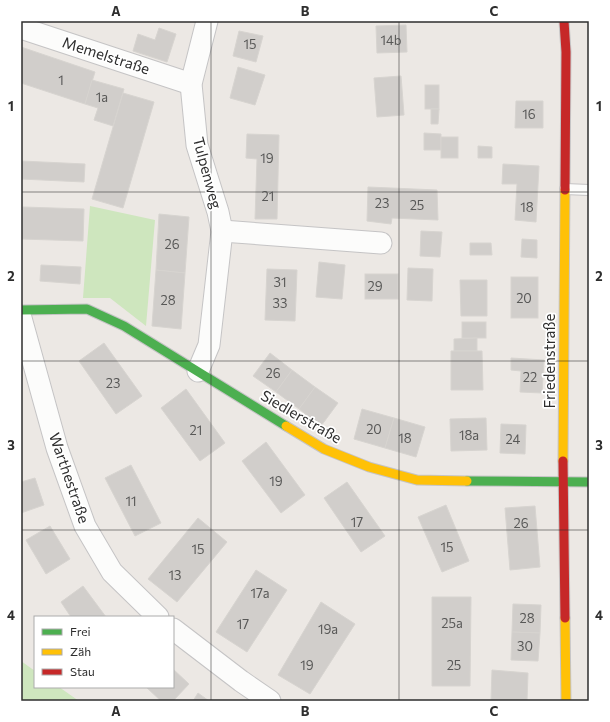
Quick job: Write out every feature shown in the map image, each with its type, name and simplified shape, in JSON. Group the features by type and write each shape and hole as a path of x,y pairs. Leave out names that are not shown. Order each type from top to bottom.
{"street":[{"name":"Tulpenweg","path":"198,371 209,345 222,231 218,212 197,145 191,84 207,21"},
{"name":"Friedenstraße","path":"564,21 566,52 564,482 566,701"},
{"name":"Memelstraße","path":"21,28 191,84"},
{"path":"222,231 381,243"},
{"name":"Siedlerstraße","path":"21,310 87,309 124,326 324,449 369,467 417,480 589,482"},
{"name":"Warthestraße","path":"21,318 57,448 85,526 112,572 157,616"},
{"path":"174,630 241,681 270,701"}],"lane":[{"path":"565,189 589,190"}],"green space":[{"path":"90,206 155,220 146,326 110,298 83,298"},
{"path":"21,661 34,670 34,688 60,688 79,701 21,701"}],"building":[{"path":"406,25 407,52 377,53 376,26"},
{"path":"159,28 176,34 167,62 133,51 138,34 155,40"},
{"path":"239,31 263,36 256,62 233,56"},
{"path":"21,47 95,72 85,104 21,83"},
{"path":"238,67 265,75 255,105 230,98"},
{"path":"401,76 404,115 377,117 374,78"},
{"path":"92,80 124,89 113,126 94,120 98,108 85,104"},
{"path":"425,85 439,85 439,109 425,109"},
{"path":"123,93 154,102 123,208 92,199"},
{"path":"516,101 543,101 543,128 515,128"},
{"path":"431,109 439,109 438,124 431,124"},
{"path":"424,133 441,134 441,150 424,150"},
{"path":"247,134 279,135 277,219 255,219 257,159 246,158"},
{"path":"441,137 458,137 458,158 441,158"},
{"path":"478,146 492,147 492,158 478,158"},
{"path":"21,161 85,164 84,182 21,179"},
{"path":"503,164 539,166 536,222 515,220 517,184 502,184"},
{"path":"368,187 437,190 438,220 392,218 391,224 367,221"},
{"path":"23,207 84,209 83,241 22,239"},
{"path":"159,214 189,217 185,273 156,270"},
{"path":"421,231 442,232 440,257 420,256"},
{"path":"522,239 537,240 537,258 521,257"},
{"path":"470,243 491,243 492,255 470,255"},
{"path":"319,262 345,265 342,299 316,297"},
{"path":"41,265 81,267 80,284 40,281"},
{"path":"408,268 433,269 432,301 407,300"},
{"path":"267,269 297,270 295,321 265,320"},
{"path":"156,270 185,273 181,329 152,326"},
{"path":"365,274 398,274 398,299 365,299"},
{"path":"511,277 538,277 538,318 511,318"},
{"path":"460,280 487,280 487,316 461,316"},
{"path":"462,322 486,322 486,338 462,338"},
{"path":"477,338 477,351 454,351 454,339"},
{"path":"104,343 142,396 116,414 79,361"},
{"path":"451,351 482,351 483,390 451,390"},
{"path":"270,353 292,370 276,392 253,376"},
{"path":"511,358 544,360 542,393 520,392 521,371 511,370"},
{"path":"292,370 315,387 299,409 276,392"},
{"path":"315,387 338,403 321,426 299,409"},
{"path":"186,389 225,443 200,461 161,408"},
{"path":"362,409 394,418 385,448 354,439"},
{"path":"394,418 425,427 416,457 385,448"},
{"path":"486,418 487,450 451,451 450,419"},
{"path":"501,424 526,425 525,454 500,453"},
{"path":"266,442 305,495 281,513 242,461"},
{"path":"131,465 161,523 135,536 105,478"},
{"path":"35,478 44,505 21,513 21,482"},
{"path":"347,482 385,536 361,552 324,498"},
{"path":"446,505 469,561 442,572 418,517"},
{"path":"535,506 540,567 510,570 505,508"},
{"path":"198,518 227,542 177,602 148,579"},
{"path":"50,526 70,559 46,574 26,540"},
{"path":"256,570 287,590 247,652 216,632"},
{"path":"83,586 105,616 70,616 61,602"},
{"path":"432,597 471,597 470,686 432,686"},
{"path":"321,602 355,624 310,694 278,675"},
{"path":"513,604 541,605 540,633 512,632"},
{"path":"512,632 540,633 538,661 511,660"},
{"path":"174,670 189,684 173,701 161,701 147,688 174,688"},
{"path":"492,670 528,673 527,701 491,701"},
{"path":"198,693 209,701 193,701"}],"traffic: fast":[{"path":"21,310 87,309 124,326 286,426"},
{"path":"467,481 589,482"}],"traffic: slow":[{"path":"563,461 565,190"},
{"path":"286,426 324,449 369,467 417,480 467,481"},
{"path":"565,618 566,701"}],"traffic: jam":[{"path":"564,21 566,52 565,190"},
{"path":"563,461 565,618"}]}
